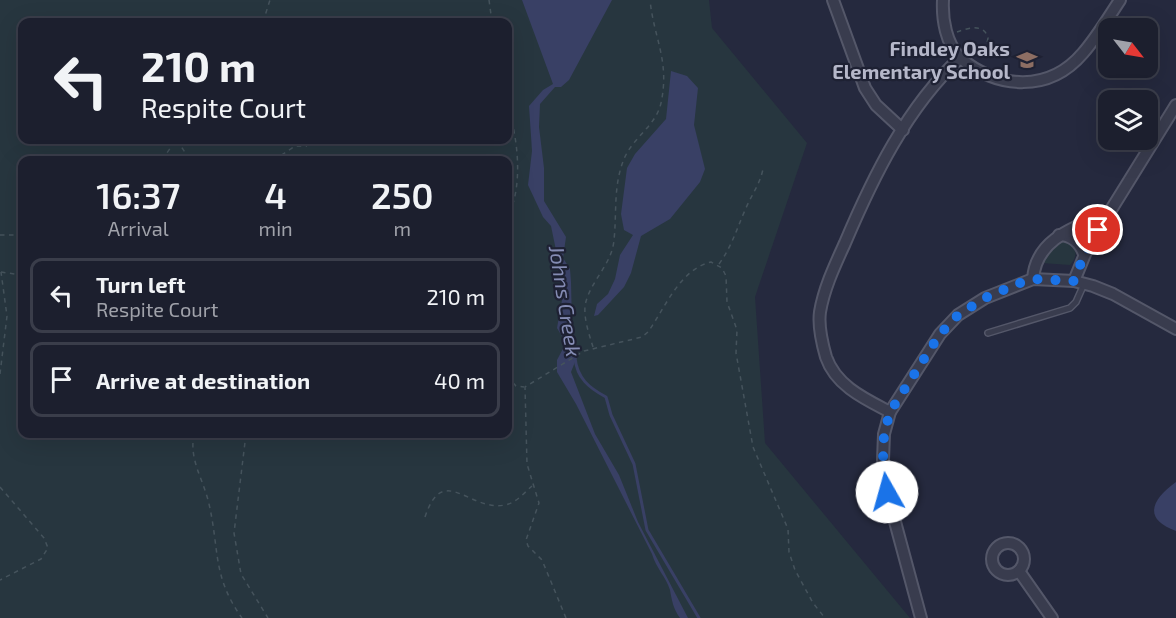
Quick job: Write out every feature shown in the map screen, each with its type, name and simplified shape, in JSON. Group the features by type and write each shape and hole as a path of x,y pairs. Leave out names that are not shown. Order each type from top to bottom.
{"street":[{"path":"833,0 865,88 876,105 903,130"},
{"path":"943,0 948,34 960,58 987,75 1006,82 1029,84 1049,78 1070,66 1083,54 1120,0"},
{"path":"890,412 862,398 837,375 827,359 820,313 836,263 868,189 903,130 933,86 960,58"},
{"path":"1079,282 1084,254 1176,105"},
{"path":"1033,279 1034,265 1059,235 1109,213"},
{"path":"1059,235 1067,235 1076,241 1084,254"},
{"path":"921,618 887,492 883,460 884,434 890,412 940,334 958,315 985,298 1033,279 1079,282 1113,294 1176,329"},
{"path":"1019,571 1052,618"}],"lane":[{"path":"988,333 1070,308 1076,302 1079,282"}],"path":[{"path":"264,18 270,0"},
{"path":"489,0 491,18"},
{"path":"593,348 585,306 611,252 618,178 628,150 656,117 661,103 664,56 654,26 650,0"},
{"path":"948,34 976,27 982,30 988,38 985,54"},
{"path":"512,125 516,143 516,181 512,207"},
{"path":"280,156 295,146 307,146"},
{"path":"718,265 732,245 747,207 761,181 763,169"},
{"path":"0,235 18,235"},
{"path":"512,382 516,386 525,387 584,351 642,337 689,275 703,264 711,262 718,265 726,276 727,302 737,330 736,353 753,447 788,529 789,552 795,570 813,603 825,618"},
{"path":"0,374 7,316 0,272 18,274"},
{"path":"525,387 527,464 539,503 526,540 528,546 542,560 566,618"},
{"path":"194,438 195,465 209,505 220,580 229,600 242,618"},
{"path":"246,438 234,533 241,574 268,618"},
{"path":"425,518 434,496 440,491 452,491 477,501 506,505 515,501 532,485"},
{"path":"0,488 45,538 48,548 41,559 0,580"}],"shaded area":[{"path":"0,0 709,0 712,28 807,143 755,297 765,443 910,618 0,618"},
{"path":"1069,240 1075,252 1070,265 1042,263 1052,241"}],"water":[{"path":"522,0 612,0 569,80 561,87 555,87 540,104 539,127 544,168 544,201 566,237 563,258 570,269 572,325 577,357 571,372 595,434 619,475 638,522 688,618 680,618 676,611 666,581 576,404 557,372 557,360 566,343 557,328 564,289 551,226 543,217 528,185 532,151 529,106 543,90 553,84"},
{"path":"671,71 687,76 698,88 694,125 705,169 700,182 670,219 641,236 631,273 624,287 598,315 594,316 597,304 608,294 615,279 620,255 633,235 624,230 621,214 627,168 635,154 666,119"},
{"path":"1176,482 1176,531 1158,521 1154,508 1161,495"}],"waterway":[{"name":"Johns Creek","path":"575,358 581,377 594,390 606,397 611,415 634,464 647,530 699,618"}],"place":[{"name":"Findley Oaks Elementary School","path":"1027,60"}],"route":[{"path":"887,492 883,460 884,434 890,412 940,334 958,315 985,298 1017,284 1033,279 1074,281 1088,247 1098,230"}]}
